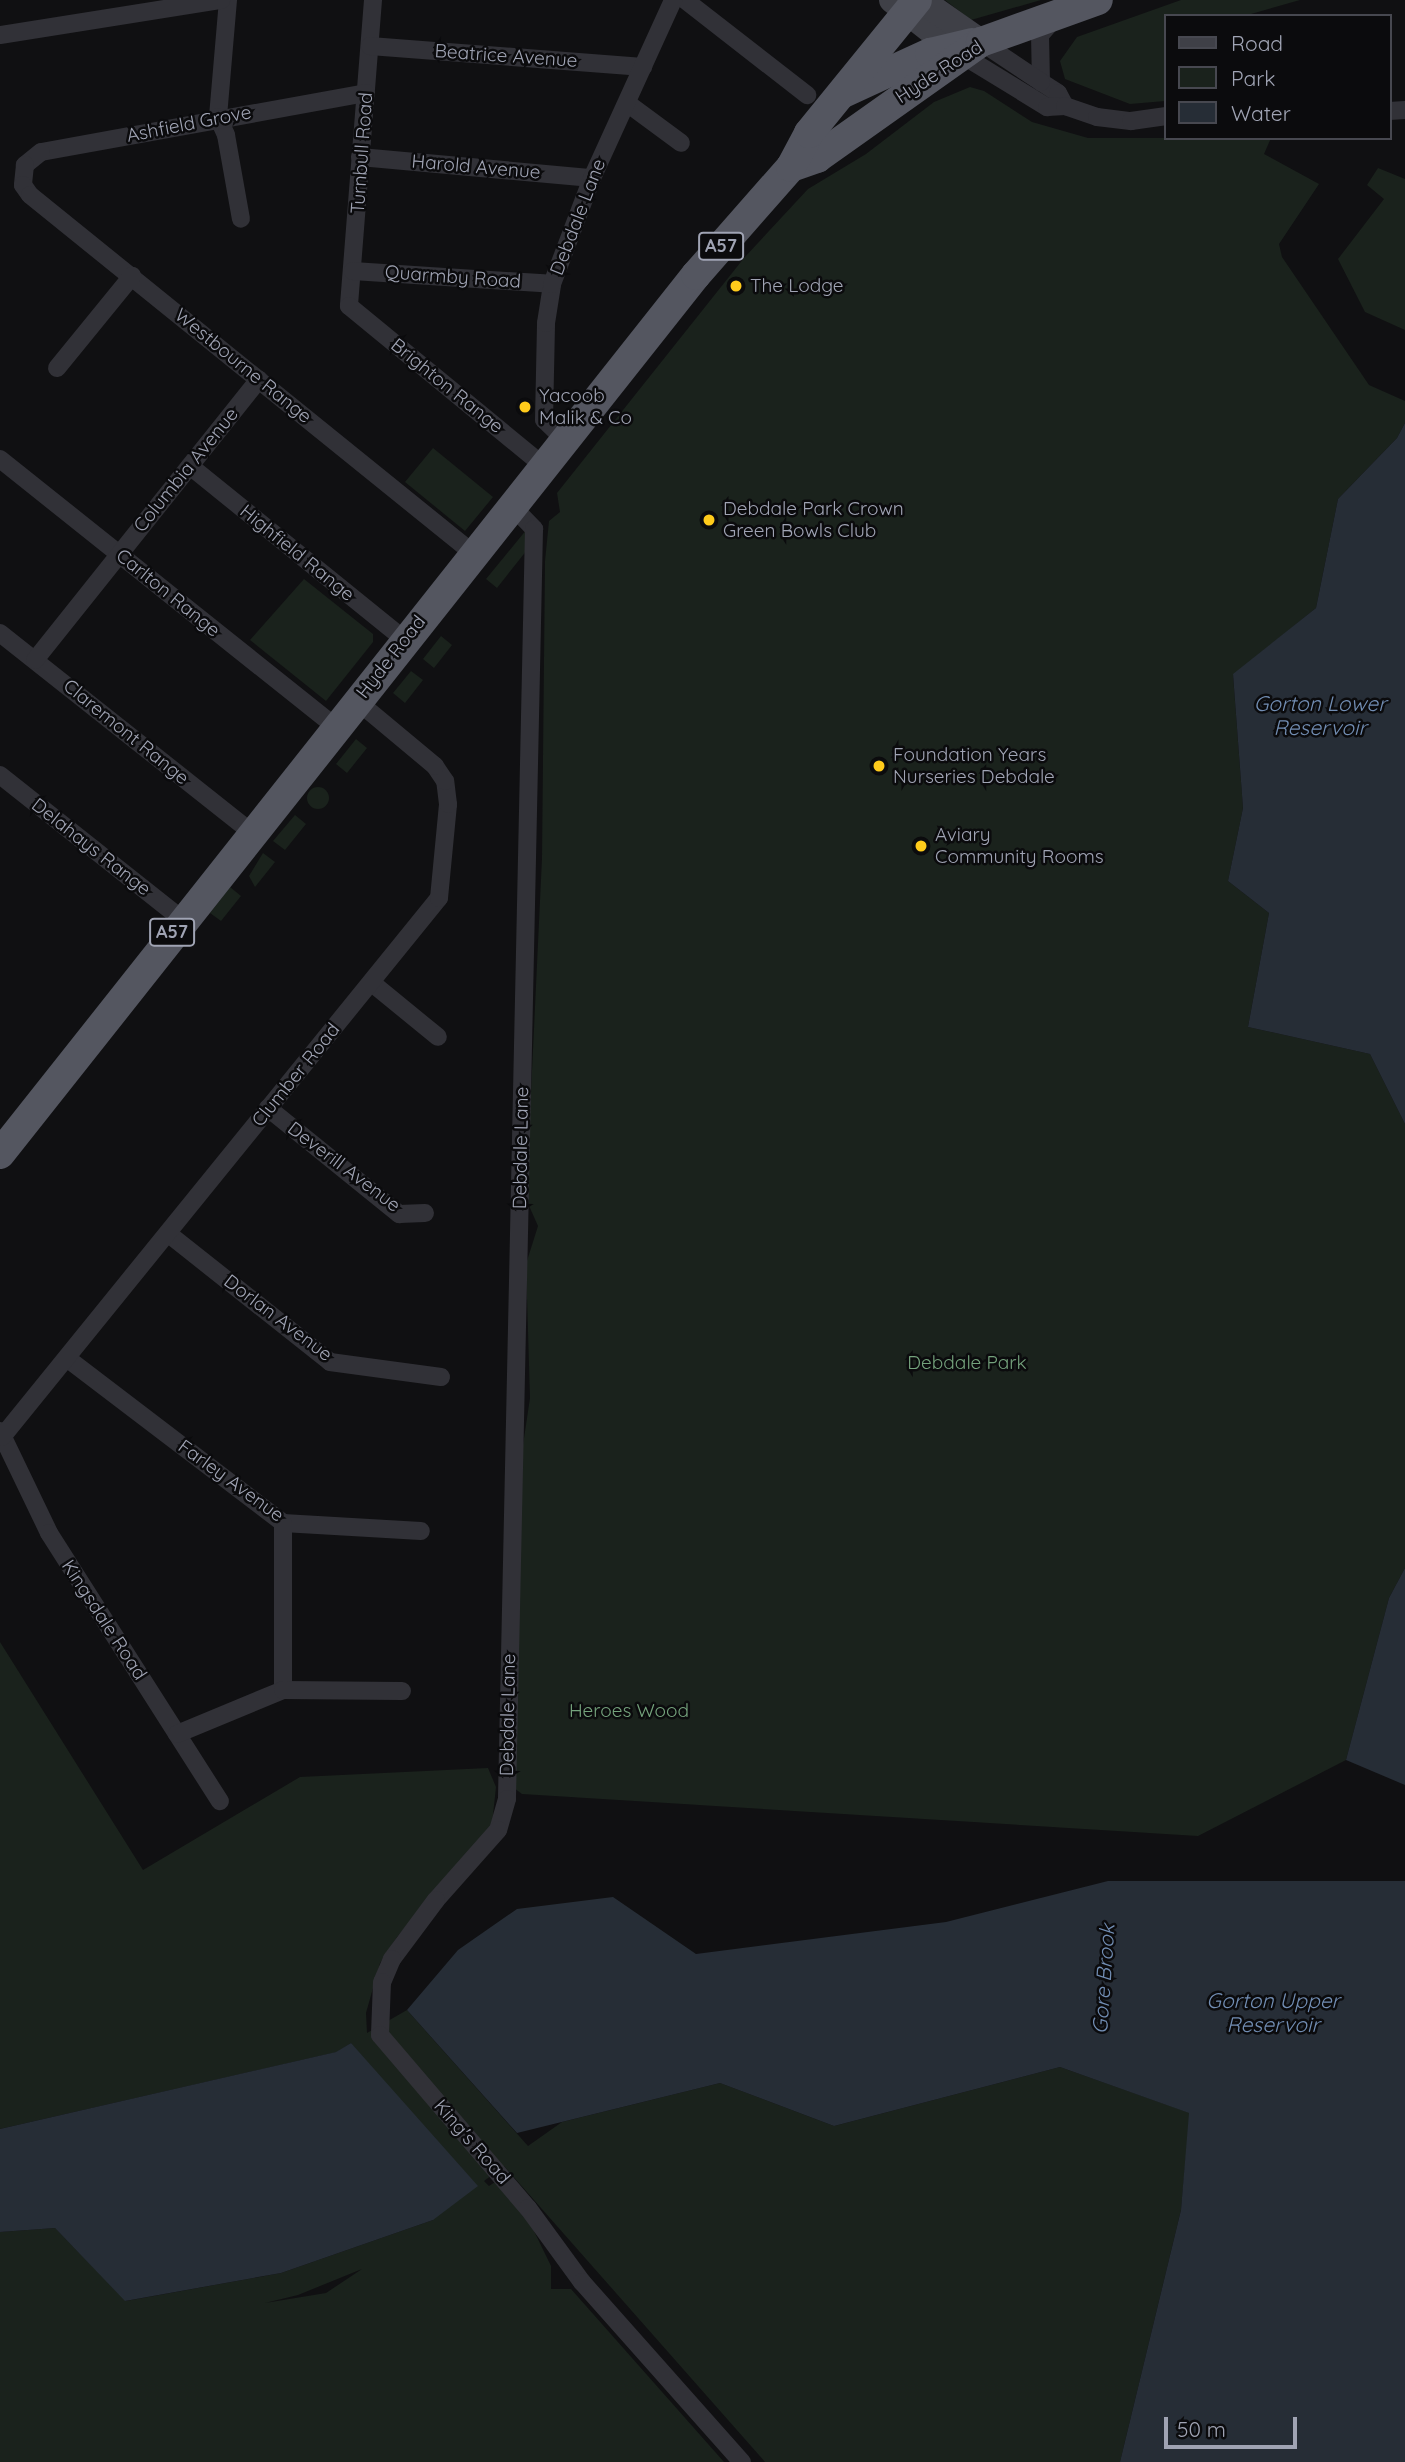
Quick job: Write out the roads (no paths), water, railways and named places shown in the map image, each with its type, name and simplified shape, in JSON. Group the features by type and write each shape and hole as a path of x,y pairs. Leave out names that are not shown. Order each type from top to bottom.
{"highway":[{"name":"Hyde Road","path":"791,167 817,158 965,48 1043,30 1098,0"},
{"name":"Hyde Road","path":"0,1154 182,919 696,275 791,167 798,149 909,3"},
{"name":"A57","path":"839,95 965,48"}],"main road":[{"path":"909,3 965,48"}],"street":[{"path":"0,35 221,0"},
{"path":"228,0 218,117 226,135 241,219"},
{"name":"Turnbull Road","path":"349,306 373,0"},
{"name":"Debdale Lane","path":"565,440 544,420 546,323 552,284 592,178 673,0"},
{"path":"685,0 807,95"},
{"path":"1041,82 1043,30"},
{"name":"Beatrice Avenue","path":"370,46 643,67"},
{"path":"965,48 1041,82 1058,93 1065,106"},
{"path":"965,48 1047,107 1065,106 1097,117 1131,121 1164,116"},
{"name":"Ashfield Grove","path":"22,173 29,159 41,152 218,117 366,93"},
{"path":"627,103 681,143"},
{"name":"Harold Avenue","path":"360,157 592,178"},
{"name":"Westbourne Range","path":"22,173 30,195 474,554"},
{"name":"Quarmby Road","path":"353,271 552,284"},
{"path":"57,368 132,276"},
{"name":"Brighton Range","path":"349,306 544,466"},
{"name":"Columbia Avenue","path":"35,660 260,379"},
{"name":"Carlton Range","path":"0,459 336,727"},
{"name":"Highfield Range","path":"190,466 405,640"},
{"name":"Debdale Lane","path":"507,1799 534,528 512,506"},
{"name":"Claremont Range","path":"0,633 251,832"},
{"name":"Clumber Road","path":"1,1434 68,1359 170,1236 268,1108 439,898 448,804 445,781 435,766 357,701"},
{"name":"Delahays Range","path":"0,775 182,919"},
{"path":"372,983 438,1037"},
{"name":"Deverill Avenue","path":"268,1108 399,1213 425,1213"},
{"name":"Dorlan Avenue","path":"170,1236 331,1362 441,1377"},
{"name":"Farley Avenue","path":"68,1359 283,1523 421,1531"},
{"name":"Kingsdale Road","path":"1,1434 49,1533 220,1801"},
{"path":"283,1523 283,1690"},
{"path":"177,1734 283,1690 402,1691"},
{"name":"King's Road","path":"507,1799 498,1830 392,1959 382,1982 380,2035 528,2208 582,2282 742,2462"}],"water":[{"name":"Gorton Lower Reservoir","path":"1405,423 1405,1124 1370,1054 1248,1027 1269,913 1228,881 1243,808 1233,674 1316,608 1338,499 1397,438"},
{"path":"1405,1568 1405,1785 1346,1760 1389,1598"},
{"name":"Gorton Upper Reservoir","path":"1108,1881 1405,1881 1405,2462 1120,2462 1181,2210 1189,2113 1060,2067 834,2126 720,2083 517,2133 407,2010 458,1950 517,1909 613,1897 696,1954 946,1922"},
{"path":"351,2043 478,2186 433,2220 281,2273 125,2301 55,2228 0,2232 0,2129 336,2052"}],"place":[{"name":"The Lodge","path":"736,286"},
{"name":"Yacoob Malik & Co","path":"525,407"},
{"name":"Debdale Park Crown Green Bowls Club","path":"709,520"},
{"name":"Foundation Years Nurseries Debdale","path":"879,766"},
{"name":"Aviary Community Rooms","path":"921,846"}],"park label":[{"name":"Debdale Park","path":"967,1363"},
{"name":"Heroes Wood","path":"629,1711"}],"water label":[{"name":"Gore Brook","path":"1103,1979"}]}
